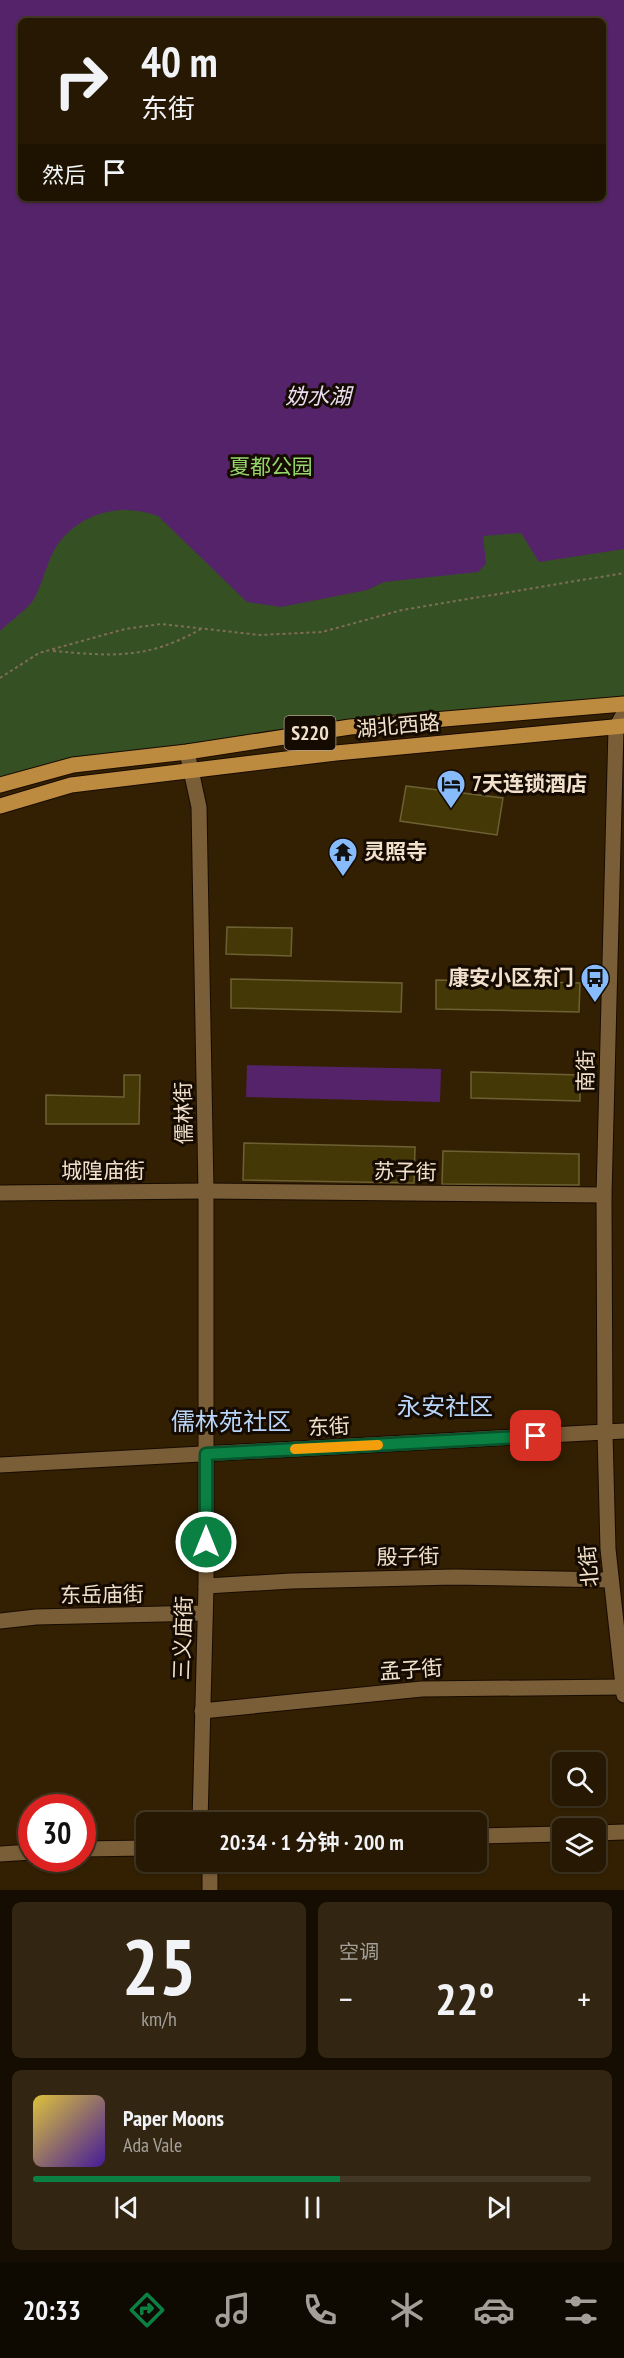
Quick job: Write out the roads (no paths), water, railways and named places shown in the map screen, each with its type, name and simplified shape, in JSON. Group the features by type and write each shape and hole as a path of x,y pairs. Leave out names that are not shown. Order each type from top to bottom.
{"main road":[{"name":"湖北西路","path":"0,785 73,765 188,753 350,727 624,704"},
{"name":"湖北西路","path":"0,806 71,785 336,753 620,727"}],"street":[{"name":"南街","path":"604,1432 604,1196 620,727 624,713"},
{"name":"儒林街","path":"188,753 199,807 206,1191 206,1454"},
{"name":"苏子街","path":"206,1191 604,1196"},
{"name":"城隍庙街","path":"0,1193 206,1191"},
{"name":"东街","path":"0,1466 624,1431"},
{"name":"北街","path":"604,1432 611,1580 624,1695"},
{"name":"三义庙街","path":"200,1812 206,1586 206,1454"},
{"name":"殷子街","path":"206,1586 291,1581 454,1577 611,1580"},
{"name":"东岳庙街","path":"0,1621 36,1617 205,1613"},
{"name":"孟子街","path":"202,1711 422,1689 624,1687"},
{"path":"606,1833 624,1832"},
{"path":"487,1836 552,1834"},
{"path":"96,1849 136,1848"},
{"path":"0,1854 18,1853"},
{"path":"210,1872 210,1890"}],"water":[{"name":"妫水湖","path":"0,0 624,0 624,549 539,562 521,533 483,536 486,564 478,572 384,582 367,590 281,607 247,602 158,516 132,510 119,510 93,516 71,530 61,540 53,553 34,599 0,631"},
{"path":"247,1065 441,1069 440,1102 246,1097"}],"place":[{"name":"7天连锁酒店","path":"451,810"},
{"name":"灵照寺","path":"343,878"},
{"name":"康安小区东门","path":"595,1004"}],"district":[{"name":"永安社区","path":"445,1407"},
{"name":"儒林苑社区","path":"231,1422"}],"park label":[{"name":"夏都公园","path":"271,467"}]}
